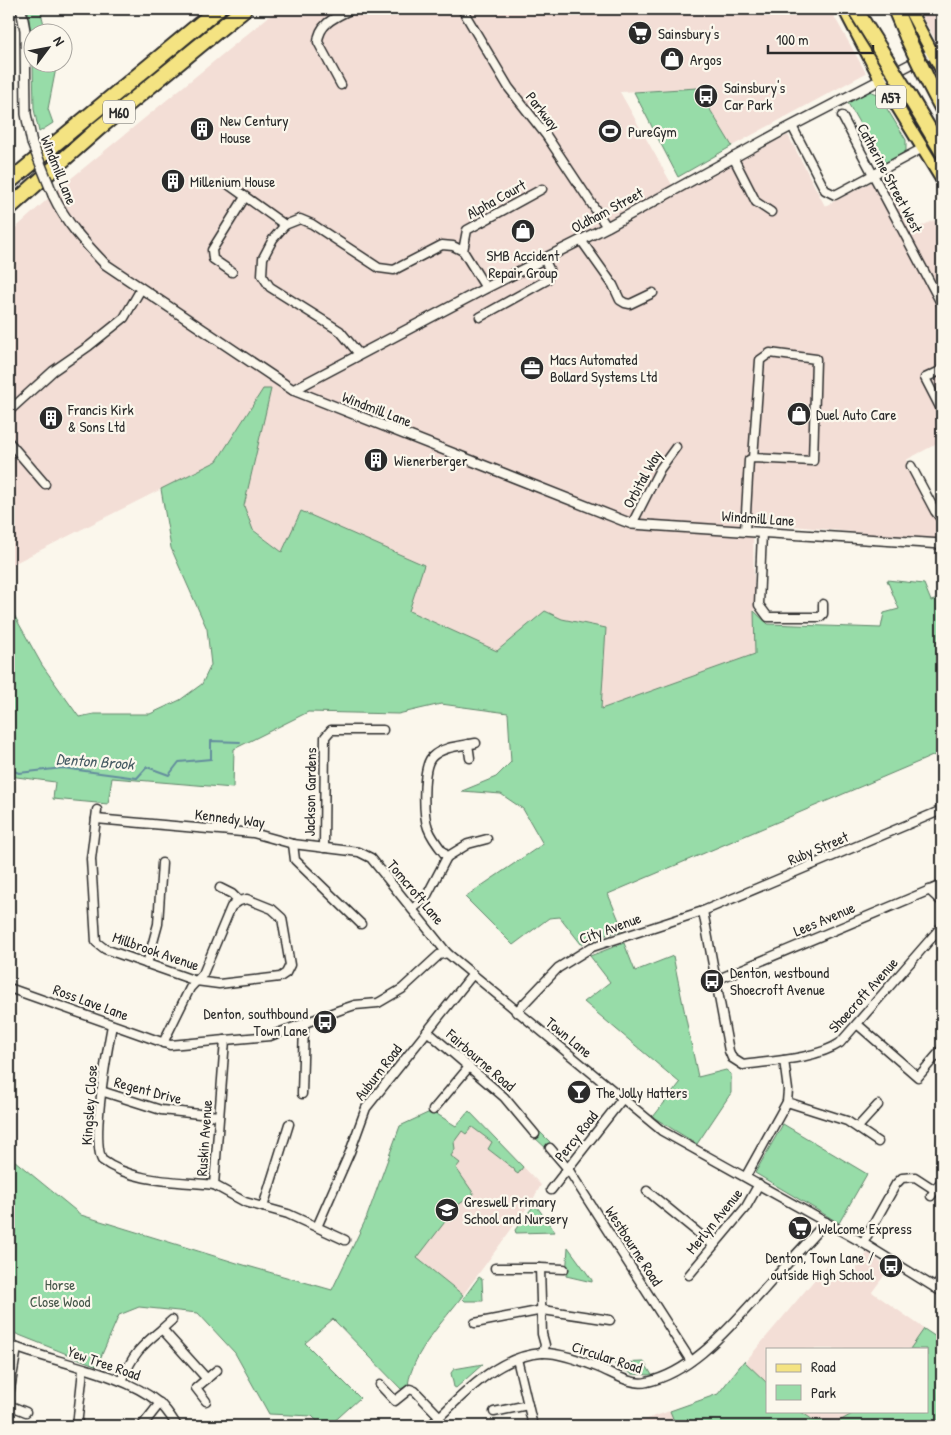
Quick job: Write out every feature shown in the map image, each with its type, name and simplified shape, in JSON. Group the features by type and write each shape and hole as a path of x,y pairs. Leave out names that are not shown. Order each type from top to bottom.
{"highway":[{"name":"M60","path":"9,182 218,9"},
{"name":"M60","path":"9,208 99,128 245,9"},
{"path":"895,9 942,108"},
{"path":"848,10 909,96 942,151"}],"main road":[{"path":"909,9 934,52 942,71"},
{"name":"A57","path":"848,10 881,80 942,180"}],"street":[{"name":"Windmill Lane","path":"21,9 25,30 26,114 32,143 64,218 81,240 105,264 293,390 632,524 942,544"},
{"path":"341,85 318,42 318,36 322,27 352,9"},
{"name":"Parkway","path":"462,9 509,88 546,135 607,227"},
{"name":"Oldham Street","path":"293,390 486,288 607,227 733,157 934,52"},
{"name":"Catherine Street West","path":"842,116 942,305"},
{"path":"792,126 825,190 835,195 923,148"},
{"path":"733,157 756,202 771,212"},
{"path":"228,185 285,225"},
{"name":"Alpha Court","path":"463,250 467,230 542,189"},
{"path":"232,272 213,259 212,250 245,197"},
{"path":"359,354 340,331 270,287 262,275 263,258 273,239 285,225 300,219 312,224 379,268 394,270 442,246 453,246 463,250 486,288"},
{"path":"581,240 613,285 620,300 630,304 653,292"},
{"path":"480,317 547,280 549,269 544,259"},
{"path":"9,412 52,372 124,318 141,288"},
{"path":"745,531 749,460 753,458 813,461 816,359 770,353 760,360 753,458"},
{"path":"942,370 926,378 942,411"},
{"path":"9,442 45,484"},
{"name":"Orbital Way","path":"632,524 660,469 676,447"},
{"path":"911,466 934,511 942,520"},
{"path":"762,532 758,605 768,617 820,617 823,614 822,604"},
{"name":"Jackson Gardens","path":"324,848 325,737 331,730 383,730"},
{"path":"447,857 436,843 428,827 425,805 426,771 431,757 442,750 472,744 470,758"},
{"name":"Millbrook Avenue","path":"97,810 91,859 96,942 105,949 196,980 219,984 280,977 286,973 290,965 282,918 278,913 247,899 239,901"},
{"name":"Ruby Street","path":"704,911 942,810"},
{"name":"Kennedy Way","path":"96,819 253,833 293,844 359,852"},
{"path":"412,909 425,899 447,857 468,844 484,840 480,831"},
{"path":"293,844 295,860 361,924"},
{"name":"Tomcroft Lane","path":"359,852 370,858 447,954"},
{"path":"147,964 158,924 162,863"},
{"name":"Lees Avenue","path":"716,980 942,884"},
{"path":"163,1043 196,980 203,974 231,907 239,901 232,894 220,888"},
{"path":"929,890 942,902"},
{"name":"Shoecroft Avenue","path":"704,911 732,1058 743,1064 784,1060 834,1047 857,1024 942,926"},
{"name":"City Avenue","path":"516,1012 558,968 573,957 592,947 704,911"},
{"path":"163,1043 270,1036 355,1006 378,1003 402,989 439,954 447,954"},
{"name":"Town Lane","path":"447,954 662,1131 864,1243 942,1292"},
{"name":"Auburn Road","path":"317,1227 350,1152 366,1108 473,974"},
{"name":"Ross Lave Lane","path":"9,988 163,1043"},
{"path":"302,1094 304,1024"},
{"path":"857,1024 918,1077 942,1049"},
{"name":"Kingsley Close","path":"112,1025 100,1091 99,1155 102,1160 116,1167 165,1182 214,1185"},
{"name":"Fairbourne Road","path":"427,1031 504,1097 535,1134"},
{"name":"Ruskin Avenue","path":"225,1040 214,1185 240,1200 288,1214 345,1240"},
{"path":"746,1176 787,1102 788,1090 784,1060"},
{"path":"433,1110 469,1067"},
{"name":"Regent Drive","path":"100,1091 162,1110 219,1116"},
{"name":"Percy Road","path":"551,1190 623,1098"},
{"path":"787,1102 833,1115 858,1127 878,1142"},
{"path":"858,1127 878,1105"},
{"path":"263,1207 289,1124"},
{"name":"Westbourne Road","path":"550,1148 568,1169 691,1361"},
{"path":"864,1243 896,1184 902,1178 915,1177 935,1190"},
{"name":"Merlyn Avenue","path":"688,1275 746,1207 759,1184"},
{"path":"647,1191 713,1245"},
{"name":"Circular Road","path":"430,1426 498,1367 517,1359 543,1353 582,1362 636,1382 645,1383 658,1379 691,1361 715,1342 826,1222"},
{"path":"495,1268 564,1269"},
{"path":"540,1268 543,1310 542,1334 545,1345 543,1353"},
{"path":"935,1288 942,1279"},
{"path":"475,1323 543,1310 610,1320"},
{"path":"122,1381 128,1364 139,1347 172,1320"},
{"path":"162,1329 207,1379"},
{"name":"Yew Tree Road","path":"9,1345 122,1381 160,1403 177,1426"},
{"path":"9,1395 9,1380 17,1348"},
{"path":"517,1359 533,1426"},
{"path":"77,1426 83,1370"},
{"path":"206,1401 196,1388 217,1370"},
{"path":"380,1385 396,1401 410,1389 415,1391 440,1417"},
{"path":"9,1402 11,1406 26,1412"},
{"path":"142,1426 160,1403"},
{"path":"494,1412 528,1405"}],"shaded area":[{"path":"278,9 830,9 866,73 732,146 697,88 620,92 676,192 788,135 825,206 883,176 912,231 934,220 942,234 942,441 906,460 942,528 942,541 753,522 755,654 601,709 606,628 562,619 545,611 497,651 408,611 423,565 301,511 282,552 248,525 244,506 271,389 264,389 217,461 9,566 9,234 63,185"},
{"path":"918,9 942,9 942,56 936,41"},
{"name":"Greswell Primary School and Nursery","path":"432,1111 456,1126 469,1111 541,1185 532,1201 463,1295 366,1219 400,1126"},
{"path":"868,1252 889,1269 872,1292 942,1341 942,1426 627,1426 718,1394 827,1265 847,1282"}],"green space":[{"path":"28,9 40,9 43,22 29,22"},
{"path":"33,72 55,72 48,109 53,123 39,132 34,109"},
{"path":"697,88 732,146 678,177 634,92"},
{"path":"869,91 878,94 906,140 906,151 883,165 848,103"},
{"path":"263,389 271,389 244,506 253,530 282,552 301,511 424,565 409,611 497,651 545,611 562,619 606,628 601,709 755,654 754,611 768,624 881,628 884,613 899,609 887,580 924,584 931,601 942,598 942,752 608,894 623,930 581,944 560,917 549,918 513,945 465,897 543,844 523,809 501,794 462,791 496,777 511,762 508,713 441,704 398,714 308,712 234,749 233,788 112,778 108,804 53,799 55,782 9,776 9,606 42,665 79,717 94,714 150,714 180,700 202,684 211,665 207,629 171,548 161,489 217,461"},
{"path":"624,943 635,971 673,956 698,1077 726,1070 731,1074 731,1093 697,1144 653,1117 680,1083 584,1002 610,982 590,956"},
{"name":"Horse Close Wood","path":"432,1111 456,1126 469,1111 523,1167 518,1174 515,1172 514,1169 488,1149 492,1142 472,1127 466,1134 462,1131 454,1142 455,1149 451,1156 460,1163 456,1168 474,1194 458,1205 417,1258 463,1295 430,1337 416,1360 408,1385 401,1389 333,1319 305,1343 360,1398 329,1426 322,1426 312,1416 269,1414 235,1353 198,1313 139,1307 119,1315 97,1366 9,1331 9,1156 81,1215 332,1290 366,1219 400,1126"},
{"path":"783,1124 867,1174 839,1223 755,1173"},
{"path":"539,1131 550,1142 548,1150 534,1137"},
{"path":"535,1204 555,1232 516,1233 515,1230"},
{"path":"568,1247 592,1280 592,1282 566,1276"},
{"path":"479,1277 482,1279 483,1301 465,1301 463,1299"},
{"path":"924,1329 942,1341 942,1426 676,1426 670,1411 718,1394 744,1361 766,1382 766,1412 801,1412 813,1420 838,1422 855,1412 928,1412 928,1348 911,1348"},
{"path":"644,1362 652,1375 632,1374 615,1365 615,1363"},
{"path":"483,1364 456,1388 454,1387 451,1373 454,1369"}],"waterway":[{"name":"Denton Brook","path":"9,769 19,773 63,768 137,778 147,767 169,775 179,762 211,759 211,741 240,742"}],"place":[{"name":"Sainsbury's","path":"640,33"},
{"name":"Argos","path":"672,59"},
{"name":"Sainsbury's Car Park","path":"706,96"},
{"name":"New Century House","path":"202,129"},
{"name":"PureGym","path":"610,131"},
{"name":"Millenium House","path":"173,181"},
{"name":"SMB Accident Repair Group","path":"523,231"},
{"name":"Macs Automated Bollard Systems Ltd","path":"532,368"},
{"name":"Duel Auto Care","path":"799,414"},
{"name":"Francis Kirk & Sons Ltd","path":"51,418"},
{"name":"Wienerberger","path":"376,460"},
{"name":"Denton, westbound Shoecroft Avenue","path":"712,981"},
{"name":"Denton, southbound Town Lane","path":"325,1022"},
{"name":"The Jolly Hatters","path":"579,1092"},
{"name":"Greswell Primary School and Nursery","path":"447,1210"},
{"name":"Welcome Express","path":"800,1228"},
{"name":"Denton, Town Lane / outside High School","path":"891,1266"}]}
